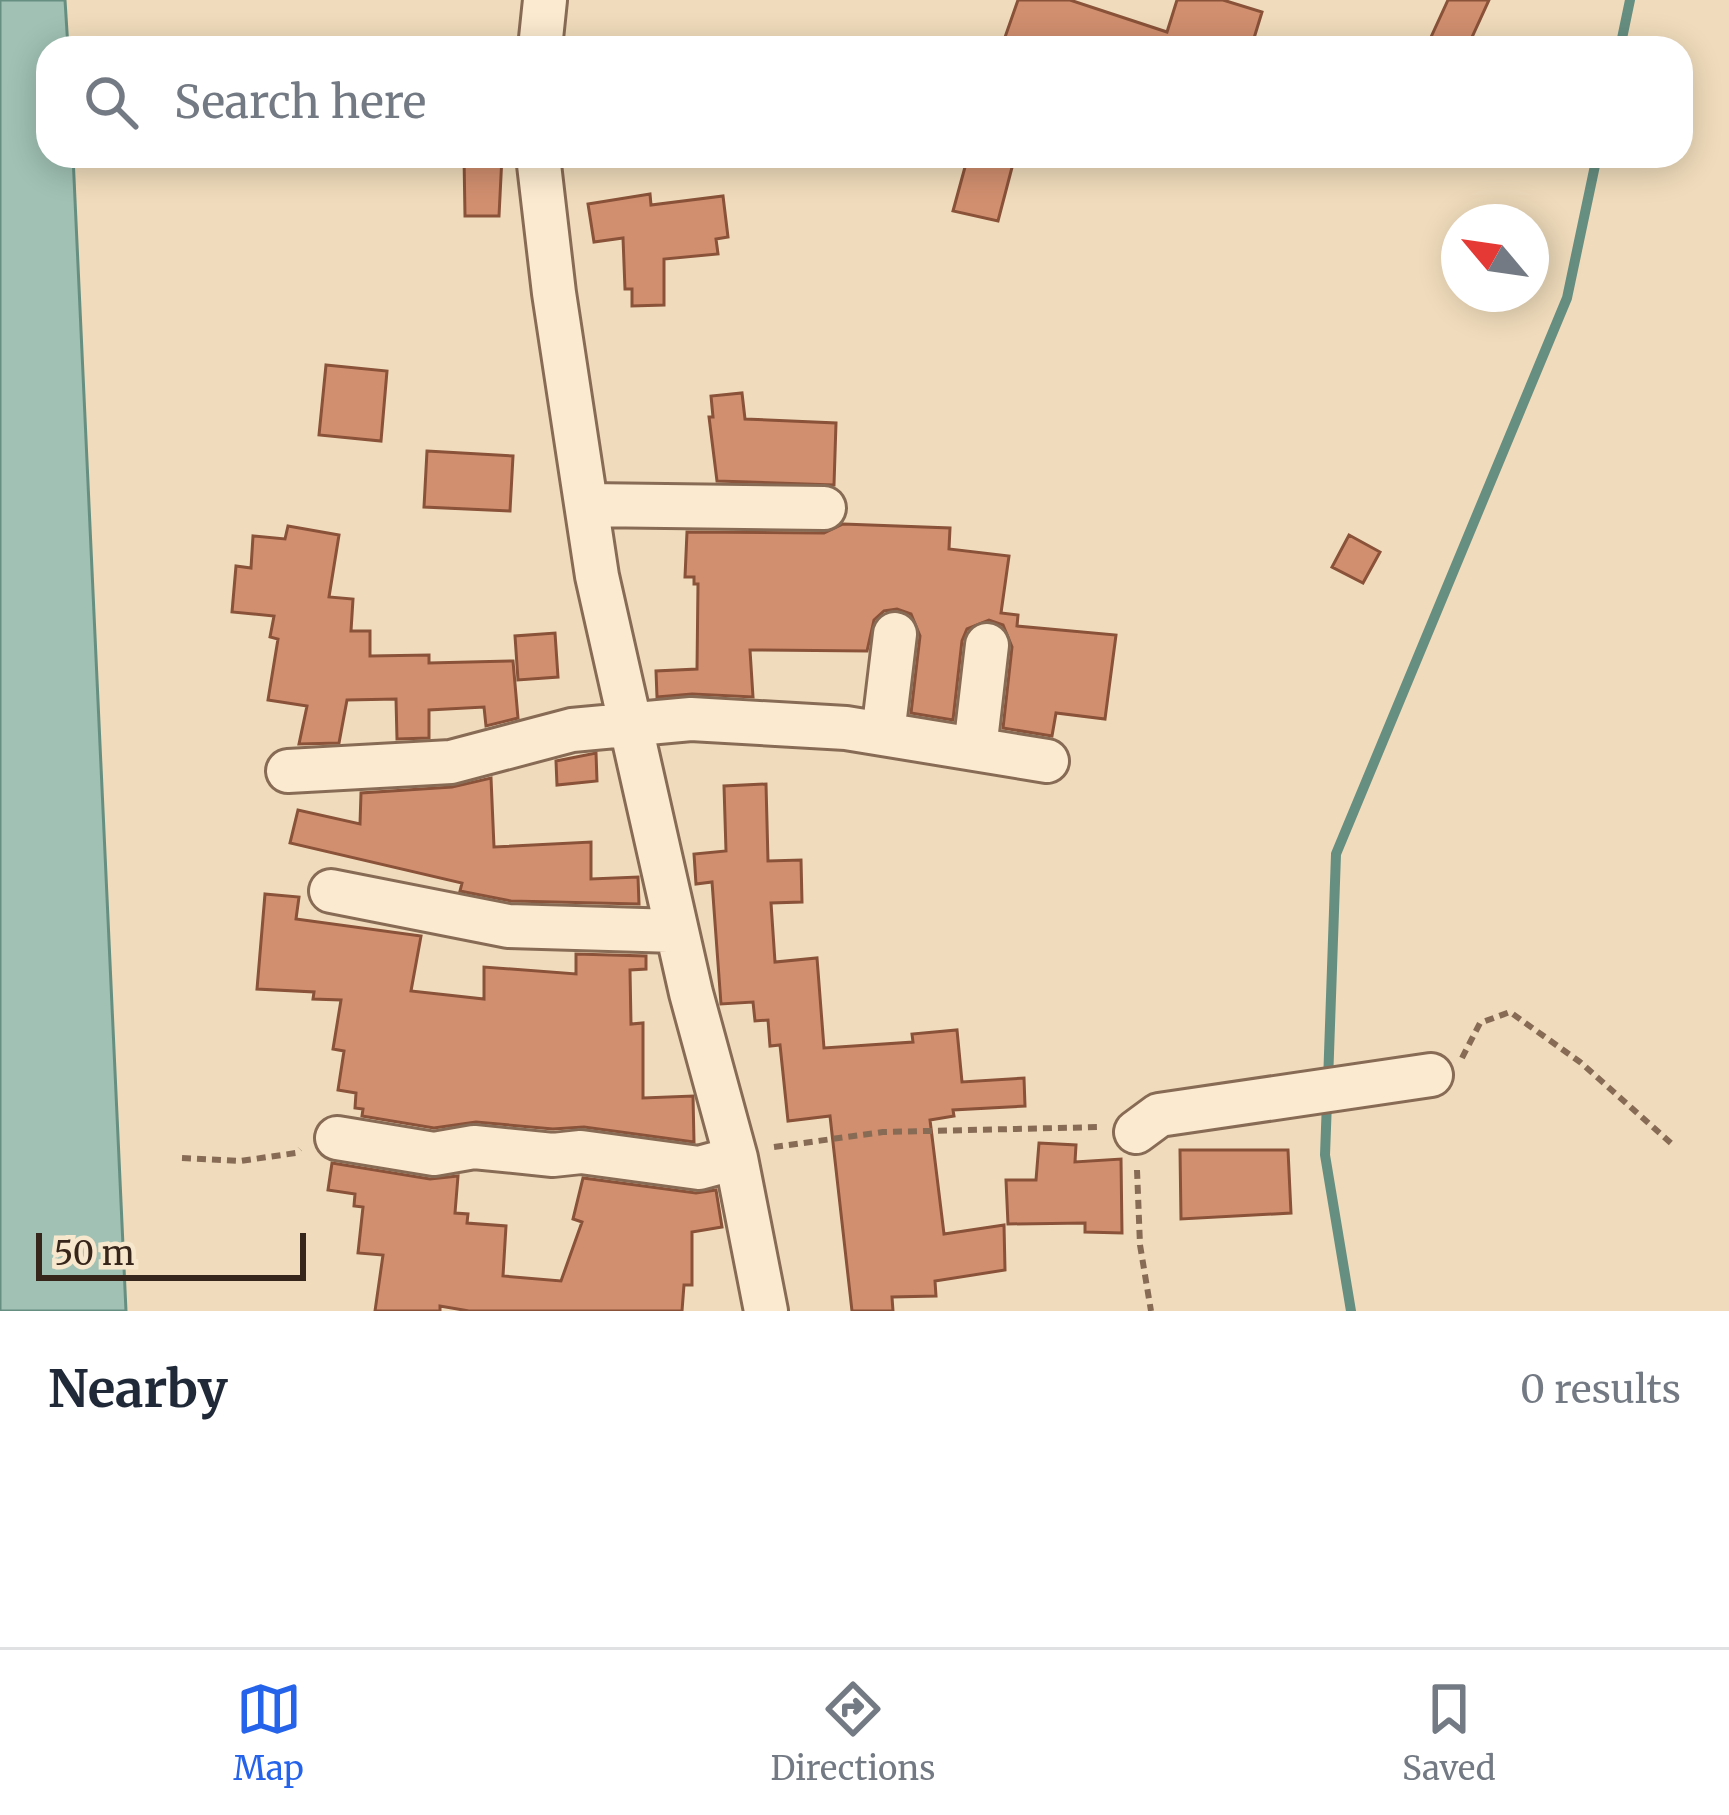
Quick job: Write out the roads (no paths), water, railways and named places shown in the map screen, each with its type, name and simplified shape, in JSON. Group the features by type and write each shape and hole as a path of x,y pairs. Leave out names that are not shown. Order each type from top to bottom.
{"street":[{"path":"541,36 545,0"},
{"path":"539,168 597,575 676,931 736,1157 766,1311"},
{"path":"587,505 824,508"},
{"path":"883,734 895,634"},
{"path":"975,748 987,645"},
{"path":"288,771 451,763 572,730 691,719 883,734 1047,761"},
{"path":"331,891 508,926 676,931"},
{"path":"1136,1132 1159,1115 1431,1075"},
{"path":"338,1138 434,1154 474,1148 553,1155 581,1152 699,1168 736,1157"}],"waterway":[{"path":"1622,36 1630,0"},
{"path":"1328,1082 1336,854 1567,298 1594,168"},
{"path":"1327,1101 1325,1155 1351,1311"}]}
